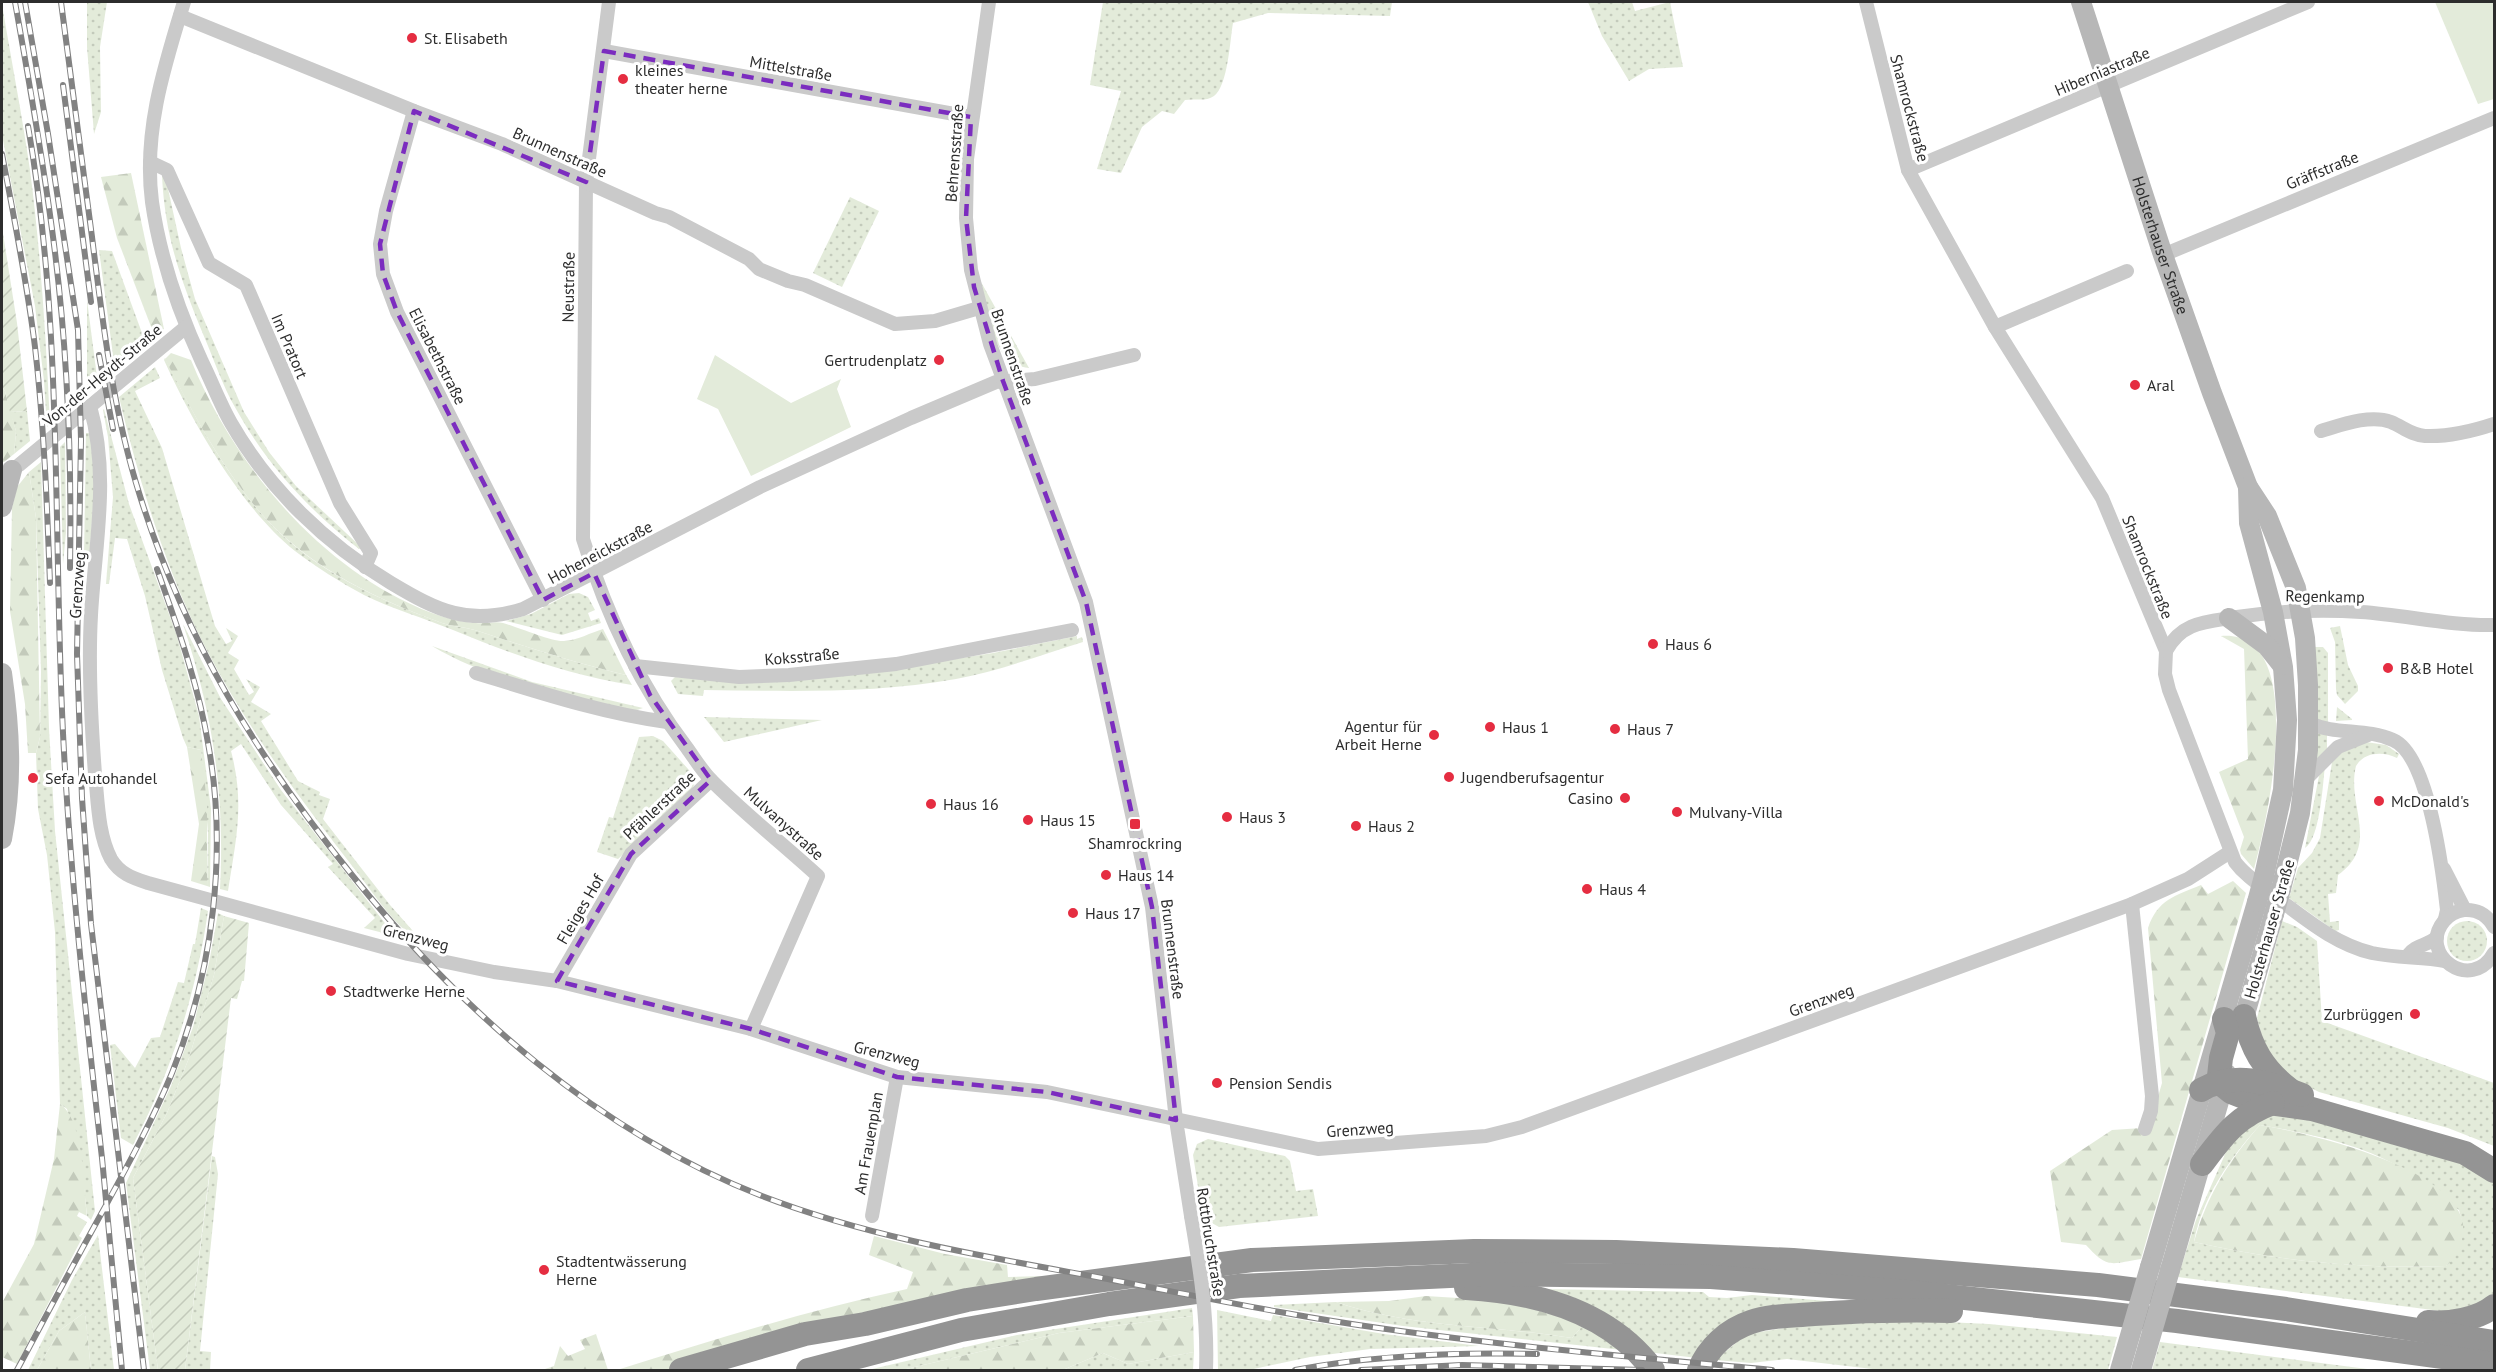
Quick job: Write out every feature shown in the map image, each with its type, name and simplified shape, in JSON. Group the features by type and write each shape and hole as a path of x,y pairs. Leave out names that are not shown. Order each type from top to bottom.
{"highway":[{"path":"2282,1097 2269,1072 2259,1060 2248,1033 2234,1018 2221,1058 2217,1084 2249,1080 2282,1097 2312,1109 2465,1153 2494,1171"},
{"path":"2202,1164 2238,1121 2256,1109 2282,1097 2315,1100 2450,1138 2481,1150 2494,1159"},
{"path":"681,1371 805,1334 866,1324 967,1300 1024,1291 1252,1260 1474,1251 1616,1252 1793,1260 2098,1285 2286,1309 2494,1342"},
{"path":"808,1371 961,1330 1109,1304 1239,1286 1492,1274 1711,1277 1909,1292 2167,1320 2494,1364"},
{"path":"1362,1279 1389,1284 1491,1289 1555,1302 1588,1315 1613,1331 1634,1348 1653,1371"},
{"path":"2286,1309 2316,1306 2435,1323 2487,1313 2494,1306"},
{"path":"1699,1371 1702,1362 1721,1339 1749,1323 1761,1320 1884,1311 1999,1311 2050,1307"},
{"path":"728,1371 866,1324"}],"main road":[{"name":"Holsterhauser Straße","path":"2081,2 2163,255 2248,487 2267,516 2289,567 2301,609 2308,685 2306,780 2274,915 2234,1018"},
{"path":"2,507 7,472"},
{"name":"Holsterhauser Straße","path":"2234,1018 2257,902 2280,806 2285,775 2287,720 2283,667 2273,612 2249,523 2248,487"},
{"path":"2229,618 2267,646 2283,667"},
{"path":"2,673 8,717 10,772 2,838"},
{"path":"2141,1371 2202,1164 2217,1084"},
{"path":"2120,1371 2150,1267 2217,1084"}],"street":[{"name":"Von-der-Heydt-Straße","path":"7,472 186,327 169,281 160,246 152,200 150,162 156,96 184,2"},
{"name":"Neustraße","path":"594,573 583,539 586,182 609,2"},
{"name":"Behrensstraße","path":"979,308 971,270 966,218 967,159 971,117 989,2"},
{"name":"Shamrockstraße","path":"1866,2 1908,170 1995,327 2102,498 2166,651 2165,674 2169,690 2230,852 2242,871 2330,936 2353,947 2373,953 2445,961 2457,969 2472,970 2487,963 2494,953"},
{"name":"Hiberniastraße","path":"1908,170 2308,2"},
{"name":"Brunnenstraße","path":"180,16 414,111 502,144 678,220 749,259 759,269 788,281 805,285 886,321 902,324 935,321 979,308 1002,381 1086,602 1152,907 1176,1120"},
{"name":"Mittelstraße","path":"604,51 971,117"},
{"name":"Elisabethstraße","path":"414,111 386,211 380,244 383,274 397,312 543,600"},
{"name":"Gräffstraße","path":"2163,255 2494,118"},
{"name":"Im Pratort","path":"150,162 167,170 209,263 246,285 340,502 371,553 365,567"},
{"path":"1995,327 2127,271"},
{"name":"Hoheneickstraße","path":"186,327 231,424 270,479 305,518 365,567 436,608 478,618 501,616 543,600 760,487 911,418 1002,381 1035,379 1134,355"},
{"name":"Grenzweg","path":"90,406 95,425 102,488 91,615 92,738 99,817 104,839 116,865 128,876 408,954 494,972 557,981 751,1029 897,1077 1047,1092 1318,1149 1486,1136 1522,1127 2132,904"},
{"path":"2321,431 2343,424 2378,420 2390,422 2404,430 2427,436 2455,433 2494,424"},
{"path":"594,573 635,666"},
{"name":"Regenkamp","path":"2166,651 2181,631 2196,624 2301,609 2363,612 2494,625"},
{"name":"Koksstraße","path":"635,666 740,677 789,675 896,664 1072,630"},
{"name":"Mulvanystraße","path":"635,666 667,722 711,780 818,876 751,1029"},
{"path":"476,673 634,718 667,722"},
{"path":"2309,723 2325,730 2356,731 2395,740 2414,760 2421,777 2441,865 2447,910 2437,937 2432,942 2413,949 2408,956"},
{"path":"2306,780 2338,747 2368,735"},
{"name":"Pfählerstraße","path":"631,854 711,780"},
{"path":"2145,1129 2151,1111 2152,1096 2132,904 2188,879 2230,852"},
{"name":"Fleiges Hof","path":"557,981 631,854"},
{"path":"2441,865 2465,910"},
{"path":"2445,919 2465,910 2482,914 2494,927"},
{"path":"2437,937 2438,950 2445,961"},
{"name":"Am Frauenplan","path":"872,1216 897,1077"},
{"name":"Rottbruchstraße","path":"1176,1120 1204,1298 1207,1329 1206,1371"}],"highlighted area":[{"path":"604,51 971,117 966,218 974,287 1003,381 1086,602 1152,907 1176,1120 1047,1092 897,1077 751,1029 557,981 631,854 711,780 650,695 594,573 543,600 397,312 383,274 380,244 414,111 586,182"}],"green space":[{"path":"87,2 107,2 100,47 101,112 94,134 87,47"},
{"path":"1103,2 1392,2 1390,16 1268,13 1233,23 1225,73 1219,91 1207,99 1185,100 1174,114 1162,111 1142,127 1121,173 1097,169 1121,91 1090,85"},
{"path":"1588,2 1632,2 1635,11 1670,2 1683,67 1649,69 1629,81 1602,36"},
{"path":"2435,2 2494,2 2494,99 2478,104"},
{"path":"2,4 24,128 34,202 47,360 50,424 47,427 35,306 2,135"},
{"path":"131,173 164,329 155,337 117,238 101,177"},
{"path":"165,175 195,299 244,412 269,452 296,486 362,548 359,549 323,519 290,485 261,449 231,400 195,314 175,256 166,218 162,176"},
{"path":"850,197 879,211 842,287 813,273"},
{"path":"2,227 17,323 27,411 10,412 2,387"},
{"path":"99,250 112,251 146,344 115,370"},
{"path":"981,282 1029,368 1016,365 999,347 989,321"},
{"path":"87,300 98,385 87,394"},
{"path":"171,353 191,360 209,400 257,476 319,543 354,571 392,595 454,620 503,623 559,641 574,640 603,629 626,675 474,630 442,623 348,582 305,554 267,520 223,463 165,359"},
{"path":"715,355 791,403 841,379 837,389 851,427 751,476 718,409 697,399"},
{"path":"165,358 199,422 237,483 267,520 305,554 348,582 418,614 442,623 474,630 626,675 632,685 586,676 541,663 397,609 364,595 311,563 275,533 237,488 189,410 175,384"},
{"path":"155,367 160,378 135,391 162,448 215,626 226,644 232,641 226,628 238,636 228,653 239,660 234,669 249,695 254,692 246,679 260,687 251,702 271,714 261,721 298,781 320,792 319,795 330,799 323,819 390,905 420,939 412,936 386,910 293,788 254,731 218,672 188,612 154,522 119,397"},
{"path":"2,387 16,431 14,454 4,462 2,462"},
{"path":"104,409 129,504 177,636 199,716 211,809 210,887 207,886 208,833 201,750 187,747 183,738 162,670 145,596 127,539 115,538 109,584 106,584 113,497"},
{"path":"27,411 30,441 14,454 16,431 10,412"},
{"path":"86,433 90,433 95,482 89,560 84,558"},
{"path":"65,442 66,532 63,564 60,447"},
{"path":"41,462 49,728 55,831 95,1211 91,1220 87,1216 83,1179 67,1109 60,1104 55,932 47,855 38,809 36,753 40,737 41,672 36,518 29,472"},
{"path":"29,472 36,518 40,737 36,753 28,753 25,704 10,611 12,508 17,487"},
{"path":"579,593 588,597 595,610 588,613 591,621 599,618 601,623 562,635 506,621 531,614 569,594"},
{"path":"183,624 221,699 281,790 395,936 364,928 375,918 328,867 333,864 281,805 241,744 231,751 238,788 238,821 234,855 228,891 220,889 221,820 215,755 202,690"},
{"path":"2340,626 2348,665 2358,686 2358,691 2345,704 2337,695 2335,642 2330,628"},
{"path":"1077,636 1077,639 1082,637 1083,642 988,672 925,684 830,690 704,690 703,696 678,694 671,681 675,677 748,683 792,681 878,671 993,653"},
{"path":"2221,636 2249,642 2266,663 2274,694 2276,732 2273,773 2254,869 2241,854 2244,837 2219,772 2248,759 2244,649"},
{"path":"432,646 532,682 643,708 637,710 636,713 531,686 480,669"},
{"path":"2313,647 2323,647 2328,653 2328,726 2317,720"},
{"path":"2337,707 2352,719 2352,720 2336,721"},
{"path":"704,717 822,720 724,742"},
{"path":"2316,731 2327,734 2327,751 2316,762"},
{"path":"653,736 663,741 697,779 690,793 618,859 597,852 609,817 613,818 639,737"},
{"path":"2366,742 2386,745 2399,754 2397,758 2386,754 2369,755 2359,761 2356,766 2354,781 2360,837 2358,850 2351,863 2338,875 2336,893 2328,894 2330,922 2339,921 2339,930 2335,931 2289,898 2298,868 2312,853 2320,838 2333,756"},
{"path":"187,747 201,750 207,803 207,886 191,881 199,824"},
{"path":"2325,765 2317,823 2310,843 2305,848 2319,776"},
{"path":"2233,881 2246,893 2141,1259 2110,1263 2100,1258 2086,1245 2061,1242 2050,1171 2112,1130 2142,1128 2157,1100 2162,1083 2148,928 2162,905 2175,896 2201,885 2208,894"},
{"path":"201,908 208,911 203,942 181,1031 147,1117 133,1145 121,1138 110,1045 115,1044 135,1068 151,1038 160,1037 178,982 184,983 193,944 195,944"},
{"path":"218,913 224,916 214,975 189,1058 167,1113 133,1178 158,1370 150,1370 126,1183 171,1086 193,1027 209,963"},
{"path":"224,916 249,923 244,981 242,981 237,999 231,998 185,1370 158,1370 133,1178 167,1113 189,1058 214,975"},
{"path":"2282,921 2297,927 2317,941 2322,1021 2494,1083 2494,1146 2448,1128 2319,1092 2281,1073 2264,1045 2257,1018"},
{"path":"2467,921 2475,922 2481,927 2486,933 2486,949 2481,955 2475,960 2467,961 2459,960 2453,955 2448,949 2447,941 2448,933 2453,927 2459,922"},
{"path":"60,1104 68,1112 78,1139 87,1216 79,1212 77,1216 87,1222 79,1236 82,1238 17,1364 2,1357 2,1303 34,1244 54,1159"},
{"path":"2285,1111 2446,1156 2494,1181 2494,1297 2482,1305 2448,1312 2178,1277 2196,1220 2226,1152 2253,1120","holes":["2260,1125 2313,1135 2366,1151 2406,1171 2459,1210 2462,1227 2461,1240 2446,1266 2382,1266 2319,1262 2225,1249 2194,1242 2210,1194 2238,1151"]},
{"path":"2260,1125 2344,1145 2409,1170 2436,1186 2455,1205 2463,1225 2461,1243 2454,1257 2446,1266 2351,1265 2288,1259 2194,1242 2212,1194 2238,1152"},
{"path":"1208,1139 1285,1156 1290,1161 1296,1191 1313,1189 1318,1216 1219,1227 1203,1218 1193,1155 1197,1144"},
{"path":"212,1156 215,1157 218,1174 200,1351 211,1352 210,1370 185,1370"},
{"path":"98,1235 114,1370 91,1370 85,1312 59,1331 37,1370 28,1370 72,1280"},
{"path":"874,1236 945,1254 1007,1265 1008,1277 1045,1276 670,1370 617,1370 797,1316 907,1289 913,1272 869,1255"},
{"path":"1542,1289 1703,1292 1709,1297 1727,1298 1752,1295 1852,1303 1803,1308 1697,1358 1647,1352"},
{"path":"1426,1296 1506,1301 1584,1324 1572,1338 1394,1317 1336,1302 1389,1301"},
{"path":"1336,1302 1394,1317 1572,1338 1584,1324 1622,1350 1403,1326 1274,1307 1274,1305"},
{"path":"1192,1308 1193,1316 1059,1333 902,1370 868,1370 1017,1335"},
{"path":"1217,1310 1271,1321 1273,1315 1384,1334 1479,1346 1370,1349 1310,1357 1249,1370 1218,1370"},
{"path":"85,1312 91,1370 37,1370 59,1331"},
{"path":"1193,1316 1194,1352 1128,1364 1103,1353 1065,1369 902,1370 1059,1333"},
{"path":"1923,1321 1989,1324 2117,1337 2108,1370 1881,1370 1787,1359 1751,1363 1715,1360 1747,1334 1803,1325"},
{"path":"596,1334 608,1370 542,1370 554,1366 560,1346 568,1356 585,1349 580,1340"},
{"path":"2160,1342 2375,1370 2152,1370"},
{"path":"1194,1352 1193,1370 1025,1370 1065,1369 1103,1353 1128,1364"}],"railway":[{"path":"15,2 43,167 61,308 69,438 70,568"},
{"path":"25,2 78,330 81,440 77,654 82,798 91,924 144,1370"},
{"path":"61,2 100,303 116,400 140,496 179,600 202,648 255,742 318,831 394,925 439,974 536,1062 589,1102 644,1138 702,1169 762,1196 803,1211 887,1235 1016,1262 1350,1324 1530,1347 1772,1370"},
{"path":"63,85 91,302"},
{"path":"28,126 39,201 52,353 60,657 70,839 122,1370"},
{"path":"2,154 35,347 43,435 50,583"},
{"path":"99,355 113,429"},
{"path":"17,1370 132,1157 165,1090 186,1034 207,953 216,868 217,826 214,784 199,699 157,569"},
{"path":"1295,1370 1355,1361 1415,1356 1537,1354"},
{"path":"1361,1370 1462,1365 1642,1370"}],"place":[{"name":"St. Elisabeth","path":"412,38"},
{"name":"kleines theater herne","path":"623,79"},
{"name":"Gertrudenplatz","path":"939,360"},
{"name":"Aral","path":"2135,385"},
{"name":"Haus 6","path":"1653,644"},
{"name":"B&B Hotel","path":"2388,668"},
{"name":"Haus 1","path":"1490,727"},
{"name":"Haus 7","path":"1615,729"},
{"name":"Agentur für Arbeit Herne","path":"1434,735"},
{"name":"Jugendberufsagentur","path":"1449,777"},
{"name":"Sefa Autohandel","path":"33,778"},
{"name":"Casino","path":"1625,798"},
{"name":"McDonald's","path":"2379,801"},
{"name":"Haus 16","path":"931,804"},
{"name":"Mulvany-Villa","path":"1677,812"},
{"name":"Haus 3","path":"1227,817"},
{"name":"Haus 15","path":"1028,820"},
{"name":"Shamrockring","path":"1135,824"},
{"name":"Haus 2","path":"1356,826"},
{"name":"Haus 14","path":"1106,875"},
{"name":"Haus 4","path":"1587,889"},
{"name":"Haus 17","path":"1073,913"},
{"name":"Stadtwerke Herne","path":"331,991"},
{"name":"Zurbrüggen","path":"2415,1014"},
{"name":"Pension Sendis","path":"1217,1083"},
{"name":"Stadtentwässerung Herne","path":"544,1270"}]}
